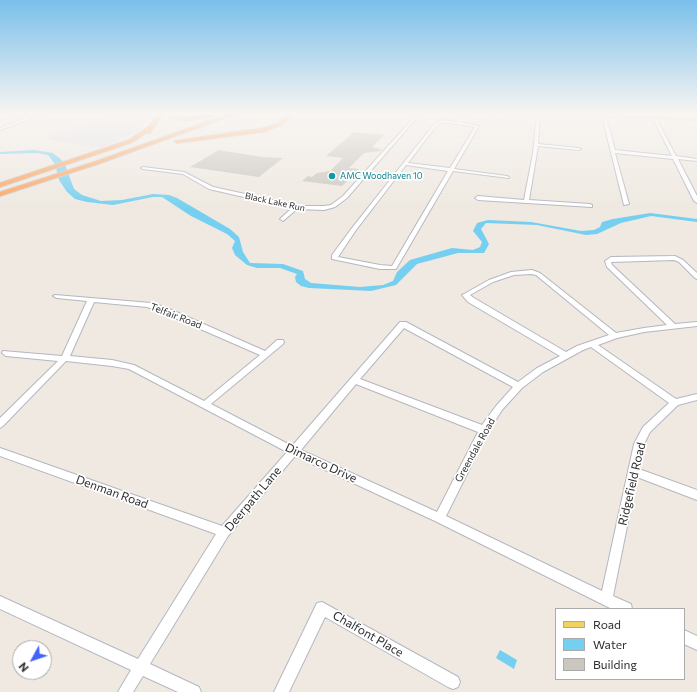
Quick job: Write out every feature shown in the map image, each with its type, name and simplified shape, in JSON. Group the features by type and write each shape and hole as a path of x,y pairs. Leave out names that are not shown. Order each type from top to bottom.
{"highway":[{"path":"68,169 121,145"},
{"path":"68,169 123,145"},
{"path":"86,160 131,145"},
{"path":"96,163 147,145"},
{"path":"0,195 55,173 96,163 142,148 156,145"},
{"path":"0,186 160,145"}],"street":[{"name":"Black Lake Run","path":"143,168 184,173 211,188 296,207 313,209 324,208 340,202 392,145"},
{"path":"421,145 333,258 391,269 394,268 466,145"},
{"path":"526,201 536,145"},
{"path":"539,145 579,149"},
{"path":"612,145 626,204"},
{"path":"668,145 697,201"},
{"path":"613,151 697,160"},
{"path":"406,164 506,177"},
{"path":"478,198 590,206"},
{"path":"283,219 296,207"},
{"path":"673,327 607,264 610,259 666,256 675,258 683,263 697,277"},
{"path":"565,355 471,300 466,295 491,281 513,273 532,272 538,274 614,336"},
{"name":"Telfair Road","path":"57,296 148,305 162,309 265,354"},
{"path":"0,424 65,358 91,300"},
{"name":"Deerpath Lane","path":"126,692 224,532 403,324 519,386"},
{"name":"Greendale Road","path":"439,518 484,430 499,408 519,386 540,370 565,355 614,336 697,324"},
{"path":"206,404 280,342"},
{"path":"592,344 675,403"},
{"name":"Dimarco Drive","path":"6,353 112,363 131,367 206,404 294,451 439,518 624,608"},
{"path":"354,380 484,430"},
{"name":"Ridgefield Road","path":"606,599 639,444 646,430 675,403 697,397"},
{"name":"Denman Road","path":"0,452 224,532"},
{"path":"634,471 697,495"},
{"path":"0,602 194,692"},
{"name":"Chalfont Place","path":"281,692 322,608 453,682"},
{"path":"685,638 697,644"}],"shaded area":[{"path":"85,145 108,145 102,148"}],"water":[{"path":"34,150 53,153 64,162 74,189 82,195 101,201 122,200 153,194 169,195 177,198 230,229 239,237 243,252 250,263 283,264 303,271 305,279 311,283 360,287 383,285 393,281 397,272 410,260 452,248 473,250 480,247 482,242 473,231 477,223 488,220 531,222 581,231 594,230 600,227 602,222 613,219 650,213 697,219 697,222 651,216 621,223 597,234 586,235 537,225 486,223 481,229 489,244 484,253 458,253 417,264 396,285 371,291 309,288 301,286 296,282 295,277 297,274 280,268 257,268 247,265 235,255 232,248 235,241 227,234 191,216 162,197 153,197 113,205 75,199 67,192 59,180 55,164 48,155 37,153 0,154 0,152"},
{"path":"500,650 517,660 514,669 496,658"}],"building":[{"path":"338,145 374,145 372,147 381,149 381,151 364,153 349,168 359,169 342,186 302,181 308,176 312,177 317,173 330,171 343,158 326,156"},
{"path":"219,150 262,157 283,158 259,177 190,167"}],"place":[{"name":"AMC Woodhaven 10","path":"332,176"}]}
